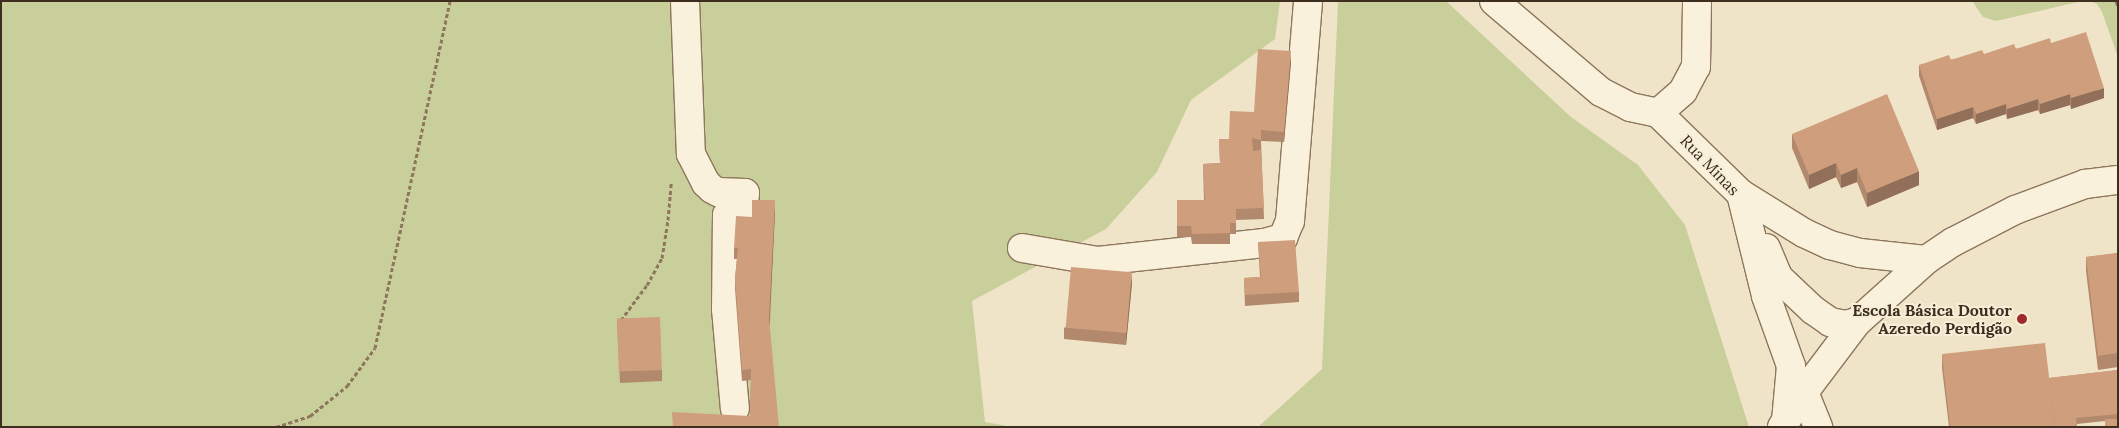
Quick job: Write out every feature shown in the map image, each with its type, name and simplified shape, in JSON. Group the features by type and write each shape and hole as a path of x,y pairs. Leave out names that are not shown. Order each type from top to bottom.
{"street":[{"path":"685,1 691,154 706,182 712,189 718,192 746,194 743,216 727,216 726,309 735,409"},
{"path":"1022,248 1098,261 1236,246 1283,238 1290,221 1308,1"},
{"path":"1494,1 1601,92 1630,107 1658,112 1683,91 1696,67 1697,1"},
{"name":"Rua Minas","path":"1658,112 1742,194 1766,296 1791,366 1784,424"},
{"path":"1784,424 1804,392 1857,322 1926,260 1953,242 2015,210 2085,184 2118,180"},
{"path":"1742,194 1804,232 1830,245 1860,253 1926,260"},
{"path":"1742,194 1780,278 1801,300 1830,322 1845,325 1857,322"},
{"path":"1804,392 1818,427"}],"path":[{"path":"276,427 310,416 347,386 375,348 450,1"},
{"path":"2116,1 2118,6"}],"green space":[{"path":"1,1 1280,1 1275,39 1191,100 1157,172 1106,229 972,301 985,422 1013,427 1,427"},
{"path":"1338,1 1446,1 1571,117 1638,165 1685,225 1749,427 1258,427 1322,369"},
{"path":"1972,1 2082,1 1996,21 1983,17"},
{"path":"2090,1 2118,1 2118,57 2102,12 2097,4"}],"building":[{"path":"2086,32 2104,88 2071,98 2070,94 2040,104 2038,99 2007,109 2006,104 1976,114 1973,107 1937,119 1919,65 1949,55 1951,60 1982,50 1984,54 2014,44 2016,49 2050,38 2051,43"},
{"path":"1258,49 1291,51 1284,132 1261,130 1261,140 1252,138 1253,151 1261,150 1264,208 1236,209 1236,223 1230,223 1230,233 1192,234 1191,226 1177,226 1177,200 1205,200 1203,164 1220,163 1219,139 1229,139 1230,111 1254,112"},
{"path":"1887,94 1919,171 1867,193 1857,168 1841,175 1836,163 1809,175 1792,134"},
{"path":"752,200 775,200 769,318 779,427 673,427 672,412 750,416 751,369 742,370 735,278 738,248 734,248 736,216 752,217"},
{"path":"1295,240 1299,292 1245,295 1244,278 1261,277 1258,242"},
{"path":"2118,253 2118,353 2098,356 2086,257"},
{"path":"1071,267 1132,272 1126,333 1066,328"},
{"path":"660,317 662,370 619,371 617,319"},
{"path":"2045,343 2055,427 1950,427 1942,354"},
{"path":"2118,370 2118,414 2076,418 2077,427 2055,427 2049,378"},
{"path":"2105,419 2118,419 2118,427 2105,427"}],"place":[{"name":"Escola Básica Doutor Azeredo Perdigão","path":"2022,319"}]}
